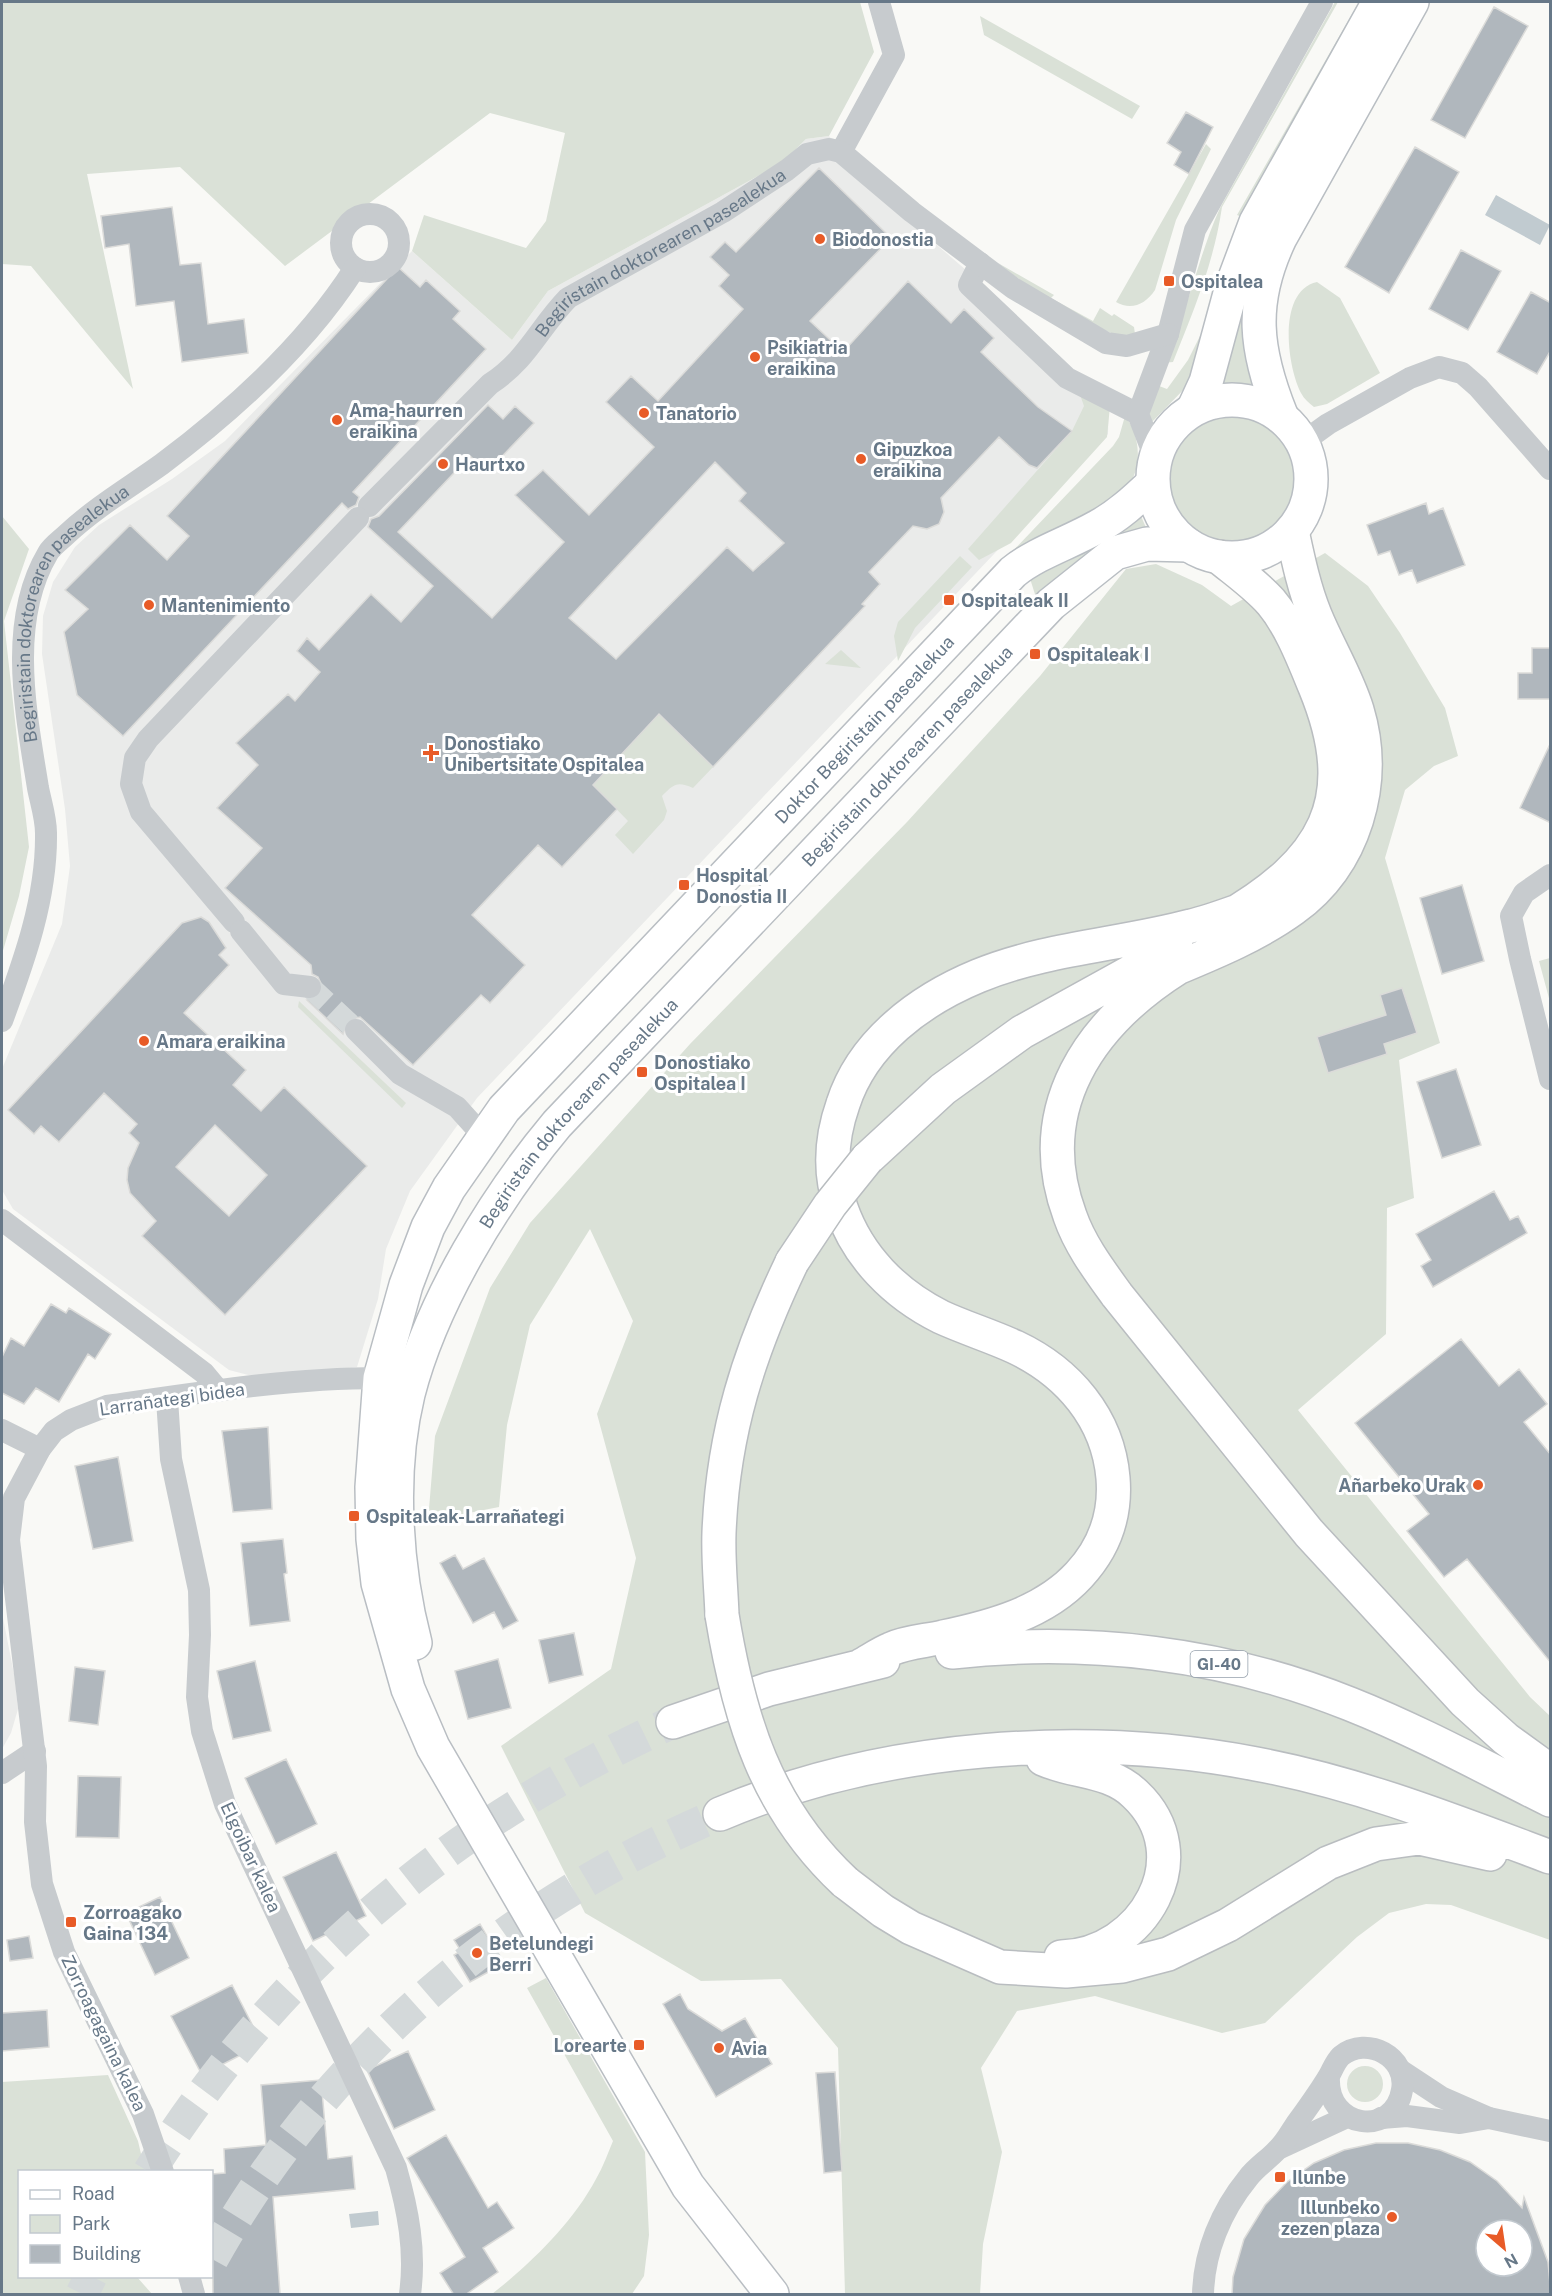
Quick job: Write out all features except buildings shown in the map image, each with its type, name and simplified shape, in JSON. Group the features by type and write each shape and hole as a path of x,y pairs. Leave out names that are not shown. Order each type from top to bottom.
{"main road":[{"path":"1194,408 1206,382 1245,248 1256,222 1379,2"},
{"path":"1281,415 1261,404 1239,399 1216,401 1194,408 1170,429 1154,471 1162,515 1170,529 1188,545 1219,557 1240,558 1260,554 1277,544 1292,531 1305,511 1311,488 1311,465 1303,442 1281,415 1261,359 1258,336 1260,296 1264,275 1280,238 1412,2"},
{"name":"Doktor Begiristain pasealekua","path":"701,901 1014,572 1024,563 1107,521 1154,471"},
{"path":"970,1069 1025,1037 1243,938 1293,909 1332,869 1349,841 1358,820 1366,775 1363,730 1348,687 1314,614 1302,576 1292,531"},
{"name":"Begiristain doktorearen pasealekua","path":"397,1498 408,1395 426,1343 465,1261 537,1148 557,1124 1050,604 1115,553 1147,544 1188,545"},
{"path":"1219,557 1271,602 1287,627 1328,718 1336,762 1331,806 1313,846 1286,878 1270,892 1022,1032 914,1113 867,1159 830,1205 792,1262 765,1318 748,1362 733,1422 723,1480 719,1535 722,1616 731,1668 758,1758 773,1791 808,1845 845,1882 883,1911 940,1942 979,1955 1000,1966 1030,1970 1100,1970 1144,1961 1209,1935 1353,1851 1396,1839 1419,1838 1452,1844 1517,1862 1549,1857"},
{"name":"Begiristain doktorearen pasealekua","path":"701,901 504,1109 449,1188 428,1227 414,1264 380,1378 372,1487 373,1539 378,1583 408,1689 433,1748 688,2186 772,2295"},
{"path":"862,1665 893,1648 968,1632 1016,1617 1066,1588 1090,1562 1102,1542 1111,1520 1114,1482 1107,1445 1095,1418 1089,1406 1063,1378 1043,1363 1016,1348 940,1316 915,1302 884,1277 861,1252 847,1226 834,1179 833,1153 836,1123 846,1093 861,1066 891,1030 943,993 977,976 1047,955 1190,927 1241,910"},
{"path":"1179,967 1130,1002 1098,1034 1079,1063 1065,1100 1058,1138 1059,1174 1070,1216 1088,1254 1116,1294 1309,1533 1464,1702 1506,1739 1551,1771"},
{"path":"484,1137 504,1176 505,1195"},
{"name":"Begiristain doktorearen pasealekua","path":"414,1264 415,1282 408,1310 409,1319 416,1324 424,1323 441,1308"},
{"name":"Begiristain doktorearen pasealekua","path":"380,1378 412,1356 426,1343"},
{"name":"Begiristain doktorearen pasealekua","path":"380,1378 392,1397 398,1539 407,1607 426,1682 451,1740 703,2175 754,2245 795,2295"},
{"name":"GI-40","path":"673,1722 769,1689 862,1665 975,1649 1064,1645 1132,1650 1203,1660 1272,1677 1349,1704 1443,1746 1551,1800"},
{"path":"720,1814 816,1781 918,1759 1020,1747 1099,1746 1186,1754 1256,1764 1391,1799 1549,1857"},
{"path":"979,1955 1002,1953 1032,1957 1066,1957 1094,1950 1123,1935 1137,1923 1149,1909 1163,1874 1161,1839 1155,1821 1135,1794 1104,1774 1050,1762 1020,1747"}],"street":[{"path":"879,2 894,55 841,152 1013,288 1106,343 1127,346 1168,334"},
{"path":"1154,471 1138,414 1168,334 1195,230 1322,2"},
{"name":"Begiristain doktorearen pasealekua","path":"309,987 284,984 141,812 131,784 135,758 148,739 364,512 490,384 510,371 524,357 555,312 568,298 723,212 787,170 807,154 829,149 841,152"},
{"path":"980,263 969,285 985,301 1067,378 1138,414"},
{"name":"Begiristain doktorearen pasealekua","path":"2,1021 32,934 44,874 46,831 30,729 22,650 33,585 45,559 49,551 87,515 177,452 253,387 334,302 355,268"},
{"path":"1303,442 1328,424 1410,378 1439,367 1462,373 1478,387 1551,469"},
{"path":"1551,875 1524,893 1512,916 1520,959 1551,1079"},
{"path":"356,1030 400,1074 457,1107 484,1137"},
{"path":"2,1220 204,1373 219,1391"},
{"name":"Larrañategi bidea","path":"34,1751 9,1540 14,1498 40,1449 54,1431 90,1411 107,1406 219,1391 345,1378 380,1378"},
{"name":"Elgoibar kalea","path":"167,1399 171,1459 199,1590 201,1635 197,1697 212,1768 225,1804 396,2168 409,2215 412,2275 410,2295"},
{"path":"2,1430 40,1449"},
{"path":"2,1773 34,1751"},
{"name":"Zorroagagaina kalea","path":"34,1751 38,1857 52,1920 64,1952 143,2114 162,2170"},
{"path":"1203,2295 1208,2252 1223,2215 1248,2178 1279,2149 1341,2057 1362,2047 1386,2053 1400,2070 1441,2097 1489,2118 1551,2131"},
{"path":"1381,2118 1398,2102 1402,2091 1400,2070"},
{"path":"1329,2077 1331,2100 1347,2117 1358,2121 1407,2116 1460,2123 1489,2118"},
{"path":"1279,2149 1347,2117"},
{"path":"189,2278 194,2295"}],"shaded area":[{"name":"Donostiako Unibertsitate Ospitalea","path":"829,136 859,174 895,209 966,270 1073,370 1109,391 1108,434 477,1098 410,1191 386,1249 378,1299 357,1367 256,1377 229,1370 13,1209 2,1190 2,1069 62,924 70,866 65,809 42,654 43,616 53,582 75,547 99,525 172,479 225,441 412,251 512,340 548,291 782,163 806,139"},
{"path":"1496,195 1550,225 1540,245 1485,215"},
{"path":"2,1613 15,1679 18,1709 11,1733 2,1749"},
{"path":"378,2211 379,2225 351,2228 349,2214"}],"green space":[{"path":"2,2 860,2 874,52 829,136 806,139 782,163 548,291 512,340 412,251 424,215 526,248 546,221 565,133 490,113 285,266 180,167 87,174 133,389 31,266 2,264"},
{"path":"1335,2 1338,2 1222,207 1209,267 1188,324 1173,362 1162,363 1179,325 1220,208"},
{"path":"1356,7 1361,10 1244,218 1237,215"},
{"path":"980,16 1140,106 1132,119 984,35"},
{"path":"1206,144 1211,149 1176,220 1155,290 1138,305 1127,306 1116,302"},
{"path":"1253,259 1258,387 1238,383 1216,385"},
{"path":"998,263 1054,295 1051,298 1093,321 1100,308 1112,316 1114,314 1134,327 1135,334 1117,335 1104,330 1038,292"},
{"path":"1317,282 1340,298 1380,373 1327,404 1314,407 1302,395 1296,381 1289,348 1289,331 1296,299 1304,288"},
{"path":"1208,320 1192,381 1151,423 1148,407 1154,384 1167,389 1188,360"},
{"path":"1079,392 1110,406 1107,437 1011,543 979,560 968,549 1072,431 1084,406"},
{"path":"1125,416 1136,437 1138,454 1136,470 1126,488 1096,509 1010,554 1113,446 1119,437"},
{"path":"1233,417 1257,421 1278,435 1292,456 1296,480 1292,504 1278,525 1257,539 1233,543 1209,539 1188,525 1174,504 1170,480 1174,456 1188,435 1209,421"},
{"path":"1140,514 1148,532 1039,607 1027,569"},
{"path":"2,516 29,549 4,621 29,847 19,896 2,954"},
{"path":"1325,553 1368,586 1400,633 1445,708 1458,756 1434,766 1405,790 1385,858 1440,1043 1399,1060 1414,1198 1387,1208 1386,1334 1298,1410 1530,1697 1550,1716 1550,1940 1451,1905 1426,1904 1389,1913 1357,1937 1265,2023 1222,2033 1095,1996 1017,2011 981,2068 1002,2152 983,2244 980,2294 845,2294 838,2048 781,1979 701,1981 585,1913 501,1746 611,1669 636,1558 597,1414 633,1321 590,1229 530,1325 507,1425 499,1507 428,1521 435,1436 490,1288 530,1223 690,1044 907,822 1040,676 1126,569 1156,564 1202,585 1231,606"},
{"path":"960,556 972,567 915,628 898,661 894,636 898,622"},
{"path":"841,650 861,668 825,664"},
{"path":"659,714 713,767 693,788 679,784 662,796 667,811 664,820 633,854 615,835 628,821 593,785"},
{"path":"1550,958 1550,1002 1539,961"},
{"path":"299,1001 406,1103 402,1108 298,1007"},
{"path":"546,1978 645,2152 649,2235 644,2276 632,2294 492,2294 536,2256 575,2212 599,2174 613,2141 527,1988"},
{"path":"1365,2066 1378,2071 1383,2084 1378,2097 1365,2102 1352,2097 1347,2084 1352,2071"},
{"path":"108,2075 138,2141 145,2170 18,2170 18,2278 138,2278 152,2294 2,2294 2,2082"}],"tunnel":[{"path":"310,987 356,1030"},
{"path":"150,2170 200,2097 255,2028 314,1965 377,1907 444,1854 516,1806 592,1762 673,1722"},
{"path":"213,2257 258,2185 309,2116 366,2052 428,1994 495,1941 567,1893 642,1851 720,1814"},
{"path":"82,2294 90,2278"}],"place":[{"name":"Biodonostia","path":"820,239"},
{"name":"Ospitalea","path":"1169,281"},
{"name":"Psikiatria eraikina","path":"755,357"},
{"name":"Tanatorio","path":"644,413"},
{"name":"Ama-haurren eraikina","path":"337,420"},
{"name":"Gipuzkoa eraikina","path":"861,459"},
{"name":"Haurtxo","path":"443,464"},
{"name":"Ospitaleak II","path":"949,600"},
{"name":"Mantenimiento","path":"149,605"},
{"name":"Ospitaleak I","path":"1035,654"},
{"name":"Donostiako Unibertsitate Ospitalea","path":"431,753"},
{"name":"Hospital Donostia II","path":"684,885"},
{"name":"Amara eraikina","path":"144,1041"},
{"name":"Donostiako Ospitalea I","path":"642,1072"},
{"name":"Añarbeko Urak","path":"1478,1485"},
{"name":"Ospitaleak-Larrañategi","path":"354,1516"},
{"name":"Zorroagako Gaina 134","path":"71,1922"},
{"name":"Betelundegi Berri","path":"477,1953"},
{"name":"Lorearte","path":"639,2045"},
{"name":"Avia","path":"719,2048"},
{"name":"Ilunbe","path":"1280,2177"},
{"name":"Illunbeko zezen plaza","path":"1392,2217"}]}
